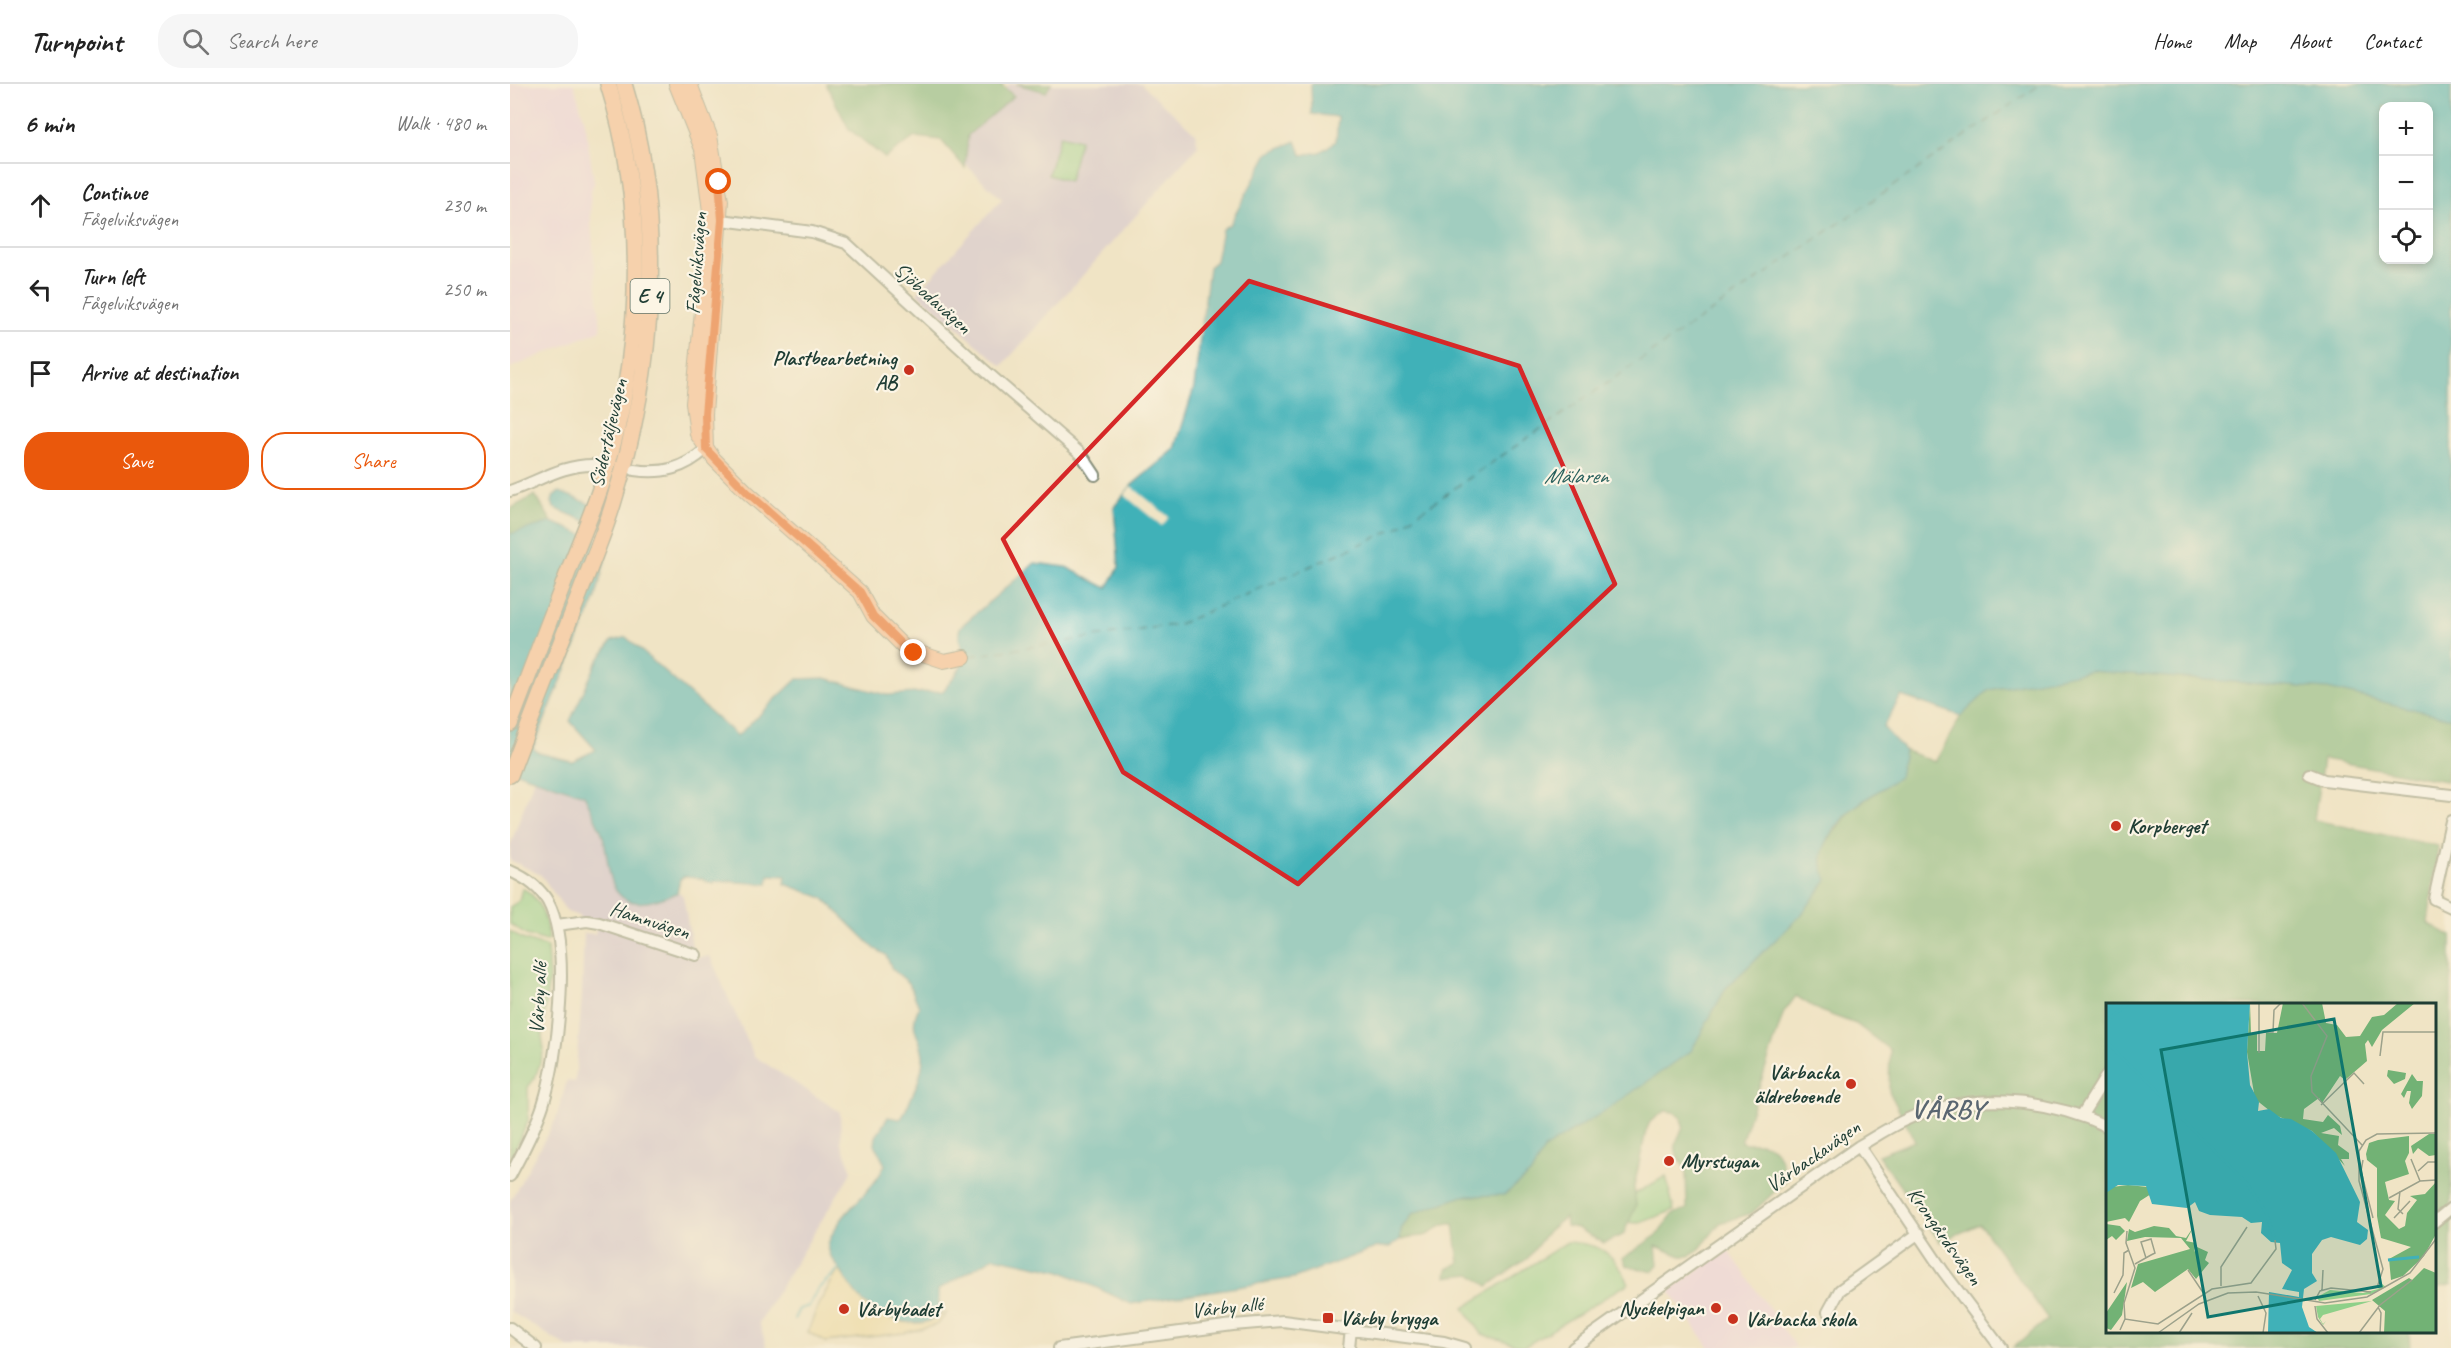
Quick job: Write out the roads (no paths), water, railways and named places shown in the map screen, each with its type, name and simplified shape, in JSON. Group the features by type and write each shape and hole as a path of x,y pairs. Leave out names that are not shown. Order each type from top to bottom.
{"highway":[{"name":"Södertäljevägen","path":"510,724 596,501 611,453 630,352 634,307 632,211 625,160 608,84"},
{"name":"Södertäljevägen","path":"510,775 613,506 637,413 649,307 650,260 640,157 624,84"}],"main road":[{"name":"Fågelviksvägen","path":"677,84 702,149 716,219"},
{"name":"Fågelviksvägen","path":"690,84 716,159 716,219 693,416 697,434 706,449 747,492 860,592 873,616 905,648 944,661 964,657"}],"street":[{"name":"Sjöbodavägen","path":"716,219 812,232 846,243 973,361 1082,454 1095,475"},
{"path":"634,470 670,471 687,464 706,449"},
{"path":"510,491 565,468 579,464 594,465"},
{"path":"2309,774 2324,780 2451,795"},
{"path":"2451,820 2434,899 2451,907"},
{"name":"Vårby allé","path":"510,871 539,890 550,905 557,925 560,954 560,992 553,1063 538,1119 510,1176"},
{"name":"Hamnvägen","path":"557,925 587,921 599,923 696,955"},
{"path":"2082,1115 2106,1076"},
{"name":"Vårbackavägen","path":"1573,1348 1859,1146 1902,1121 1967,1102 2010,1100 2082,1115 2106,1126"},
{"name":"Krongårdsvägen","path":"1859,1146 1943,1271 2001,1348"},
{"path":"2436,1220 2451,1208"},
{"path":"1828,1312 1840,1290 1919,1233"},
{"name":"Vårby allé","path":"1059,1348 1107,1345 1259,1322 1283,1321 1444,1342 1465,1348"},
{"path":"510,1328 536,1348"},
{"path":"1349,1348 1351,1329"}],"water":[{"name":"Mälaren","path":"1311,84 2451,84 2451,718 2328,689 2090,671 1989,690 1961,716 1901,696 1883,727 1904,750 1899,777 1856,806 1832,833 1826,842 1822,861 1823,870 1828,879 1801,915 1726,988 1691,1051 1608,1109 1545,1148 1531,1173 1504,1195 1463,1196 1412,1214 1401,1229 1400,1240 1390,1247 1378,1247 1294,1278 1131,1304 1061,1271 994,1257 938,1290 940,1314 932,1320 913,1323 892,1318 862,1301 832,1258 828,1245 839,1223 879,1176 885,1165 875,1145 876,1136 888,1117 900,1119 903,1116 919,1079 923,1057 914,1022 919,1007 909,983 892,969 886,955 875,949 823,898 785,884 786,876 769,875 768,884 723,881 710,883 703,879 685,876 680,879 677,893 659,899 639,903 627,900 620,895 614,888 611,878 603,836 584,795 510,770 510,534 552,522 609,545 596,597 533,748 539,753 572,761 596,750 570,721 596,664 612,641 626,637 737,736 797,679 825,678 887,695 943,691 963,662 959,637 960,627 1035,563 1066,567 1107,588 1119,567 1114,507 1132,485 1175,449 1194,388 1209,267 1216,261 1222,229 1230,224 1268,153 1296,141 1302,155 1320,152 1336,141 1338,117 1312,114"},
{"path":"560,492 619,516 612,532 554,508 552,502 554,495"}],"waterway":[{"path":"794,1319 799,1309 809,1306 817,1290 839,1269"}],"place":[{"name":"Plastbearbetning AB","path":"909,370"},
{"name":"Korpberget","path":"2116,826"},
{"name":"Vårbacka äldreboende","path":"1851,1084"},
{"name":"Myrstugan","path":"1669,1161"},
{"name":"Nyckelpigan","path":"1716,1308"},
{"name":"Vårbybadet","path":"844,1309"},
{"name":"Vårby brygga","path":"1328,1318"},
{"name":"Vårbacka skola","path":"1733,1319"}],"district":[{"name":"VÅRBY","path":"1948,1109"}]}
